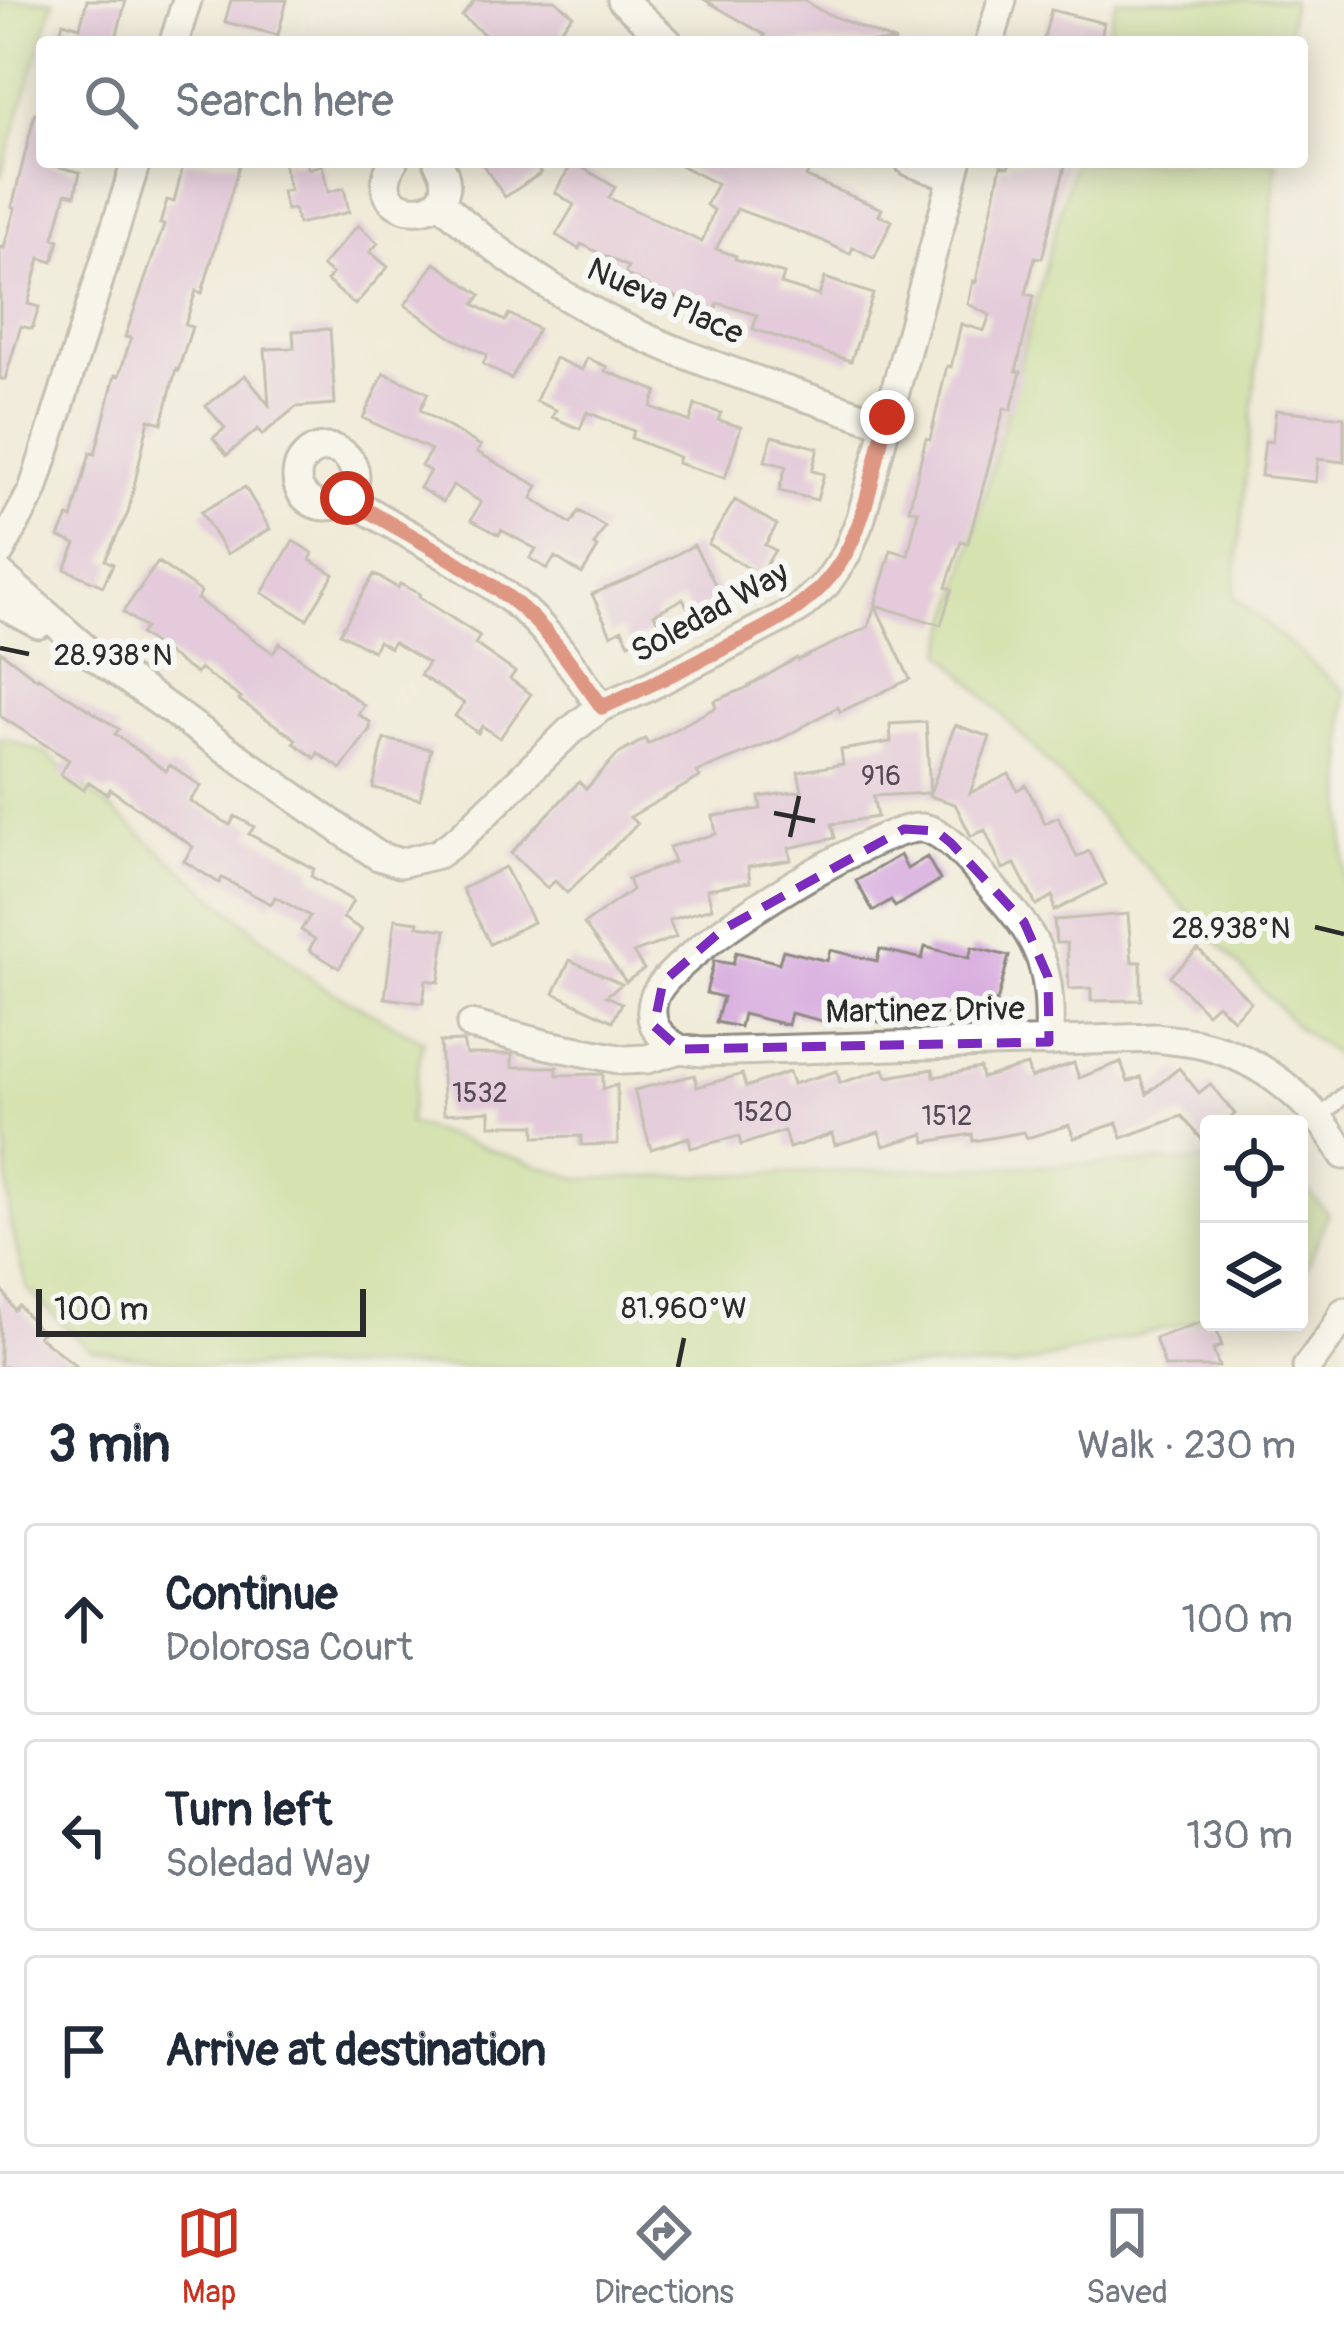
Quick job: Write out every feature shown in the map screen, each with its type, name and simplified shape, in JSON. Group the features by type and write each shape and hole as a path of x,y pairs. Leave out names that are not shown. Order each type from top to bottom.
{"street":[{"path":"176,36 187,0"},
{"path":"622,0 661,36"},
{"path":"992,36 1002,0"},
{"path":"0,551 33,490 134,168"},
{"path":"391,168 386,182 393,201 411,211 422,211 439,201 446,183 442,168"},
{"name":"Soledad Way","path":"0,574 90,652 357,843 400,863 438,854 602,707 765,628 797,610 826,584 861,518 955,170"},
{"name":"Nueva Place","path":"439,201 543,282 631,330 885,424"},
{"path":"347,498 515,602 602,707"},
{"name":"Soledad Way","path":"0,603 90,652"},
{"path":"680,1049 662,1039 653,1026 652,1012 654,997 683,960 794,885 866,846 904,830 922,828 936,831 951,844 1024,922 1048,977 1049,1042"},
{"name":"Martinez Drive","path":"471,1025 624,1060 647,1060 680,1049 1154,1038 1202,1044 1245,1059 1273,1076 1319,1119 1344,1155"},
{"path":"1307,1367 1344,1312"}],"lane":[{"path":"1319,1119 1344,1094"}],"highlighted area":[{"path":"904,829 936,831 951,843 1024,922 1048,977 1049,1042 680,1049 654,1026 663,982 722,930"}],"green space":[{"path":"0,0 54,0 43,36 36,36 36,60 0,179"},
{"path":"1116,0 1292,0 1289,36 1107,36"},
{"path":"1071,168 1276,168 1234,597 1344,691 1344,1061 1299,1029 943,652"},
{"path":"0,737 44,752 315,982 423,1041 408,1123 580,1179 1200,1161 1200,1319 1012,1367 207,1367 90,1350 27,1289 10,1224 0,1091"},
{"path":"1308,1192 1328,1213 1308,1265"}],"building":[{"path":"87,0 126,0 117,36 60,36 63,22 80,27"},
{"path":"231,0 287,0 278,35 225,22"},
{"path":"475,0 555,0 573,15 560,30 568,36 486,36 462,16"},
{"path":"705,0 803,0 881,36 764,36"},
{"path":"1051,10 1104,23 1101,36 1044,36"},
{"path":"36,113 36,168 80,172 75,195 66,193 53,262 40,258 28,304 39,307 32,329 21,326 5,379 0,379 0,247 4,248"},
{"path":"182,168 238,168 202,293 196,291 185,325 192,327 162,423 149,419 128,513 105,560 113,564 103,586 65,569 76,544 59,537 68,517 72,519 90,453 95,454 115,375 119,376 131,338 125,337 164,225 160,224 167,200 174,202"},
{"path":"284,168 323,168 328,192 344,188 349,212 298,224 294,209 286,210 282,191 290,190"},
{"path":"485,168 537,168 541,173 505,197"},
{"path":"569,168 583,168 615,187 609,198 702,242 714,210 706,205 717,184 686,168 804,168 809,170 806,177 882,209 879,215 892,221 874,258 853,247 850,254 737,209 716,249 784,274 781,284 819,296 825,278 873,294 851,361 753,329 757,315 718,303 715,311 652,288 625,274 628,267 581,244 579,249 556,235 574,205 555,192"},
{"path":"1000,168 1064,168 1042,258 1035,257 1026,294 1034,296 1011,410 1004,408 968,543 961,541 946,587 952,589 941,625 875,605 891,550 908,555 918,511 909,509 961,324 984,331 990,315 968,304"},
{"path":"358,225 378,243 370,252 388,267 355,305 327,281 332,274 322,266"},
{"path":"435,263 481,295 474,304 505,321 509,314 538,329 511,379 483,364 487,355 405,305"},
{"path":"330,329 335,404 296,407 262,435 258,429 227,455 213,438 225,428 206,406 245,375 269,405 265,349 294,348 293,331"},
{"path":"555,358 582,370 587,358 607,367 605,371 657,391 651,407 690,422 695,405 721,413 718,420 741,427 725,478 677,463 679,457 631,438 634,431 587,412 580,429 552,417 556,410 536,401"},
{"path":"384,373 428,393 420,410 481,446 477,452 538,486 532,498 571,524 579,511 605,527 582,574 555,557 547,569 530,558 536,549 471,520 481,502 453,485 443,502 420,488 430,471 421,466 431,450 363,418"},
{"path":"1276,410 1344,417 1344,462 1318,459 1316,482 1261,476 1265,441 1272,442"},
{"path":"772,436 818,448 812,471 824,474 817,500 779,491 786,466 765,461"},
{"path":"245,487 270,529 227,554 201,512"},
{"path":"735,500 777,525 765,545 775,550 760,575 708,544"},
{"path":"293,541 313,553 310,560 334,574 307,619 262,593"},
{"path":"694,545 722,597 691,613 683,599 654,614 661,628 629,643 622,629 611,635 592,594"},
{"path":"158,562 201,592 197,599 273,653 280,643 364,705 358,714 370,722 370,729 341,769 318,753 315,758 241,698 200,669 196,674 140,634 145,628 123,612"},
{"path":"374,574 420,594 480,636 475,644 515,672 510,679 531,694 500,738 482,726 478,733 455,716 464,703 420,675 428,663 393,642 390,648 378,641 373,651 340,633"},
{"path":"875,605 910,679 697,772 700,777 630,817 637,824 567,893 555,881 547,888 511,853 579,782 586,789 617,755 645,739 648,744 716,707 714,701 797,658 868,627"},
{"path":"0,651 119,729 115,734 166,771 170,765 201,786 190,801 230,825 235,816 254,827 249,834 314,869 311,876 353,901 343,918 362,930 339,968 309,950 315,939 301,930 310,916 275,897 271,904 222,878 219,883 184,861 193,847 110,789 107,794 89,782 83,790 60,774 69,760 0,716"},
{"path":"926,722 930,793 873,796 877,817 832,824 835,838 789,848 791,860 748,867 750,882 707,889 712,908 669,920 676,937 633,953 644,969 626,982 584,924 632,890 628,879 674,862 669,847 716,834 713,816 761,809 759,797 802,791 798,772 843,764 841,750 891,742 890,724"},
{"path":"955,725 990,737 970,793 1009,774 1017,790 1026,785 1045,823 1058,817 1077,857 1089,851 1106,884 1054,911 1053,896 1036,905 1015,864 1003,869 985,830 971,836 955,804 929,796"},
{"path":"384,739 431,749 420,799 373,788"},
{"path":"900,855 907,869 927,857 940,880 895,907 891,900 873,911 856,881"},
{"path":"505,867 533,922 490,944 462,889"},
{"path":"1128,914 1132,962 1141,962 1141,1000 1091,1001 1091,988 1069,989 1067,943 1056,943 1054,920"},
{"path":"395,919 446,930 439,982 426,980 423,1003 385,998"},
{"path":"925,947 969,958 972,947 1009,956 997,1002 983,999 977,1021 933,1010 930,1022 886,1011 883,1023 837,1011 834,1024 791,1013 788,1025 743,1014 740,1027 716,1022 723,997 706,993 714,961 733,964 736,952 779,963 783,950 827,961 830,950 877,961 880,949 922,959"},
{"path":"1198,949 1251,1002 1233,1019 1217,1004 1207,1013 1170,976"},
{"path":"570,960 622,984 606,996 622,1003 613,1021 554,993"},
{"path":"463,1041 466,1054 512,1054 512,1067 557,1067 557,1075 603,1074 603,1089 617,1085 618,1144 581,1145 581,1136 535,1137 535,1125 490,1125 490,1111 444,1114 440,1042"},
{"path":"1121,1062 1128,1082 1141,1077 1147,1094 1179,1068 1199,1093 1210,1084 1235,1114 1200,1115 1200,1137 1182,1116 1122,1138 1117,1123 1074,1138 1069,1125 1027,1138 1024,1132 973,1141 972,1134 926,1142 924,1134 884,1146 879,1132 835,1145 832,1134 789,1148 784,1131 741,1145 739,1136 691,1148 689,1137 651,1149 634,1090 695,1075 697,1087 742,1074 746,1087 789,1072 793,1084 837,1071 840,1083 884,1069 887,1077 933,1069 934,1077 980,1068 982,1078 1027,1065 1031,1078 1074,1063 1079,1078"},
{"path":"0,1286 14,1310 19,1306 42,1333 38,1336 78,1367 0,1367"},
{"path":"1200,1322 1200,1331 1217,1331 1222,1346 1213,1349 1219,1367 1165,1367 1155,1338"}],"route":[{"path":"347,498 515,602 602,707 765,628 797,610 826,584 861,518 887,417"}]}
